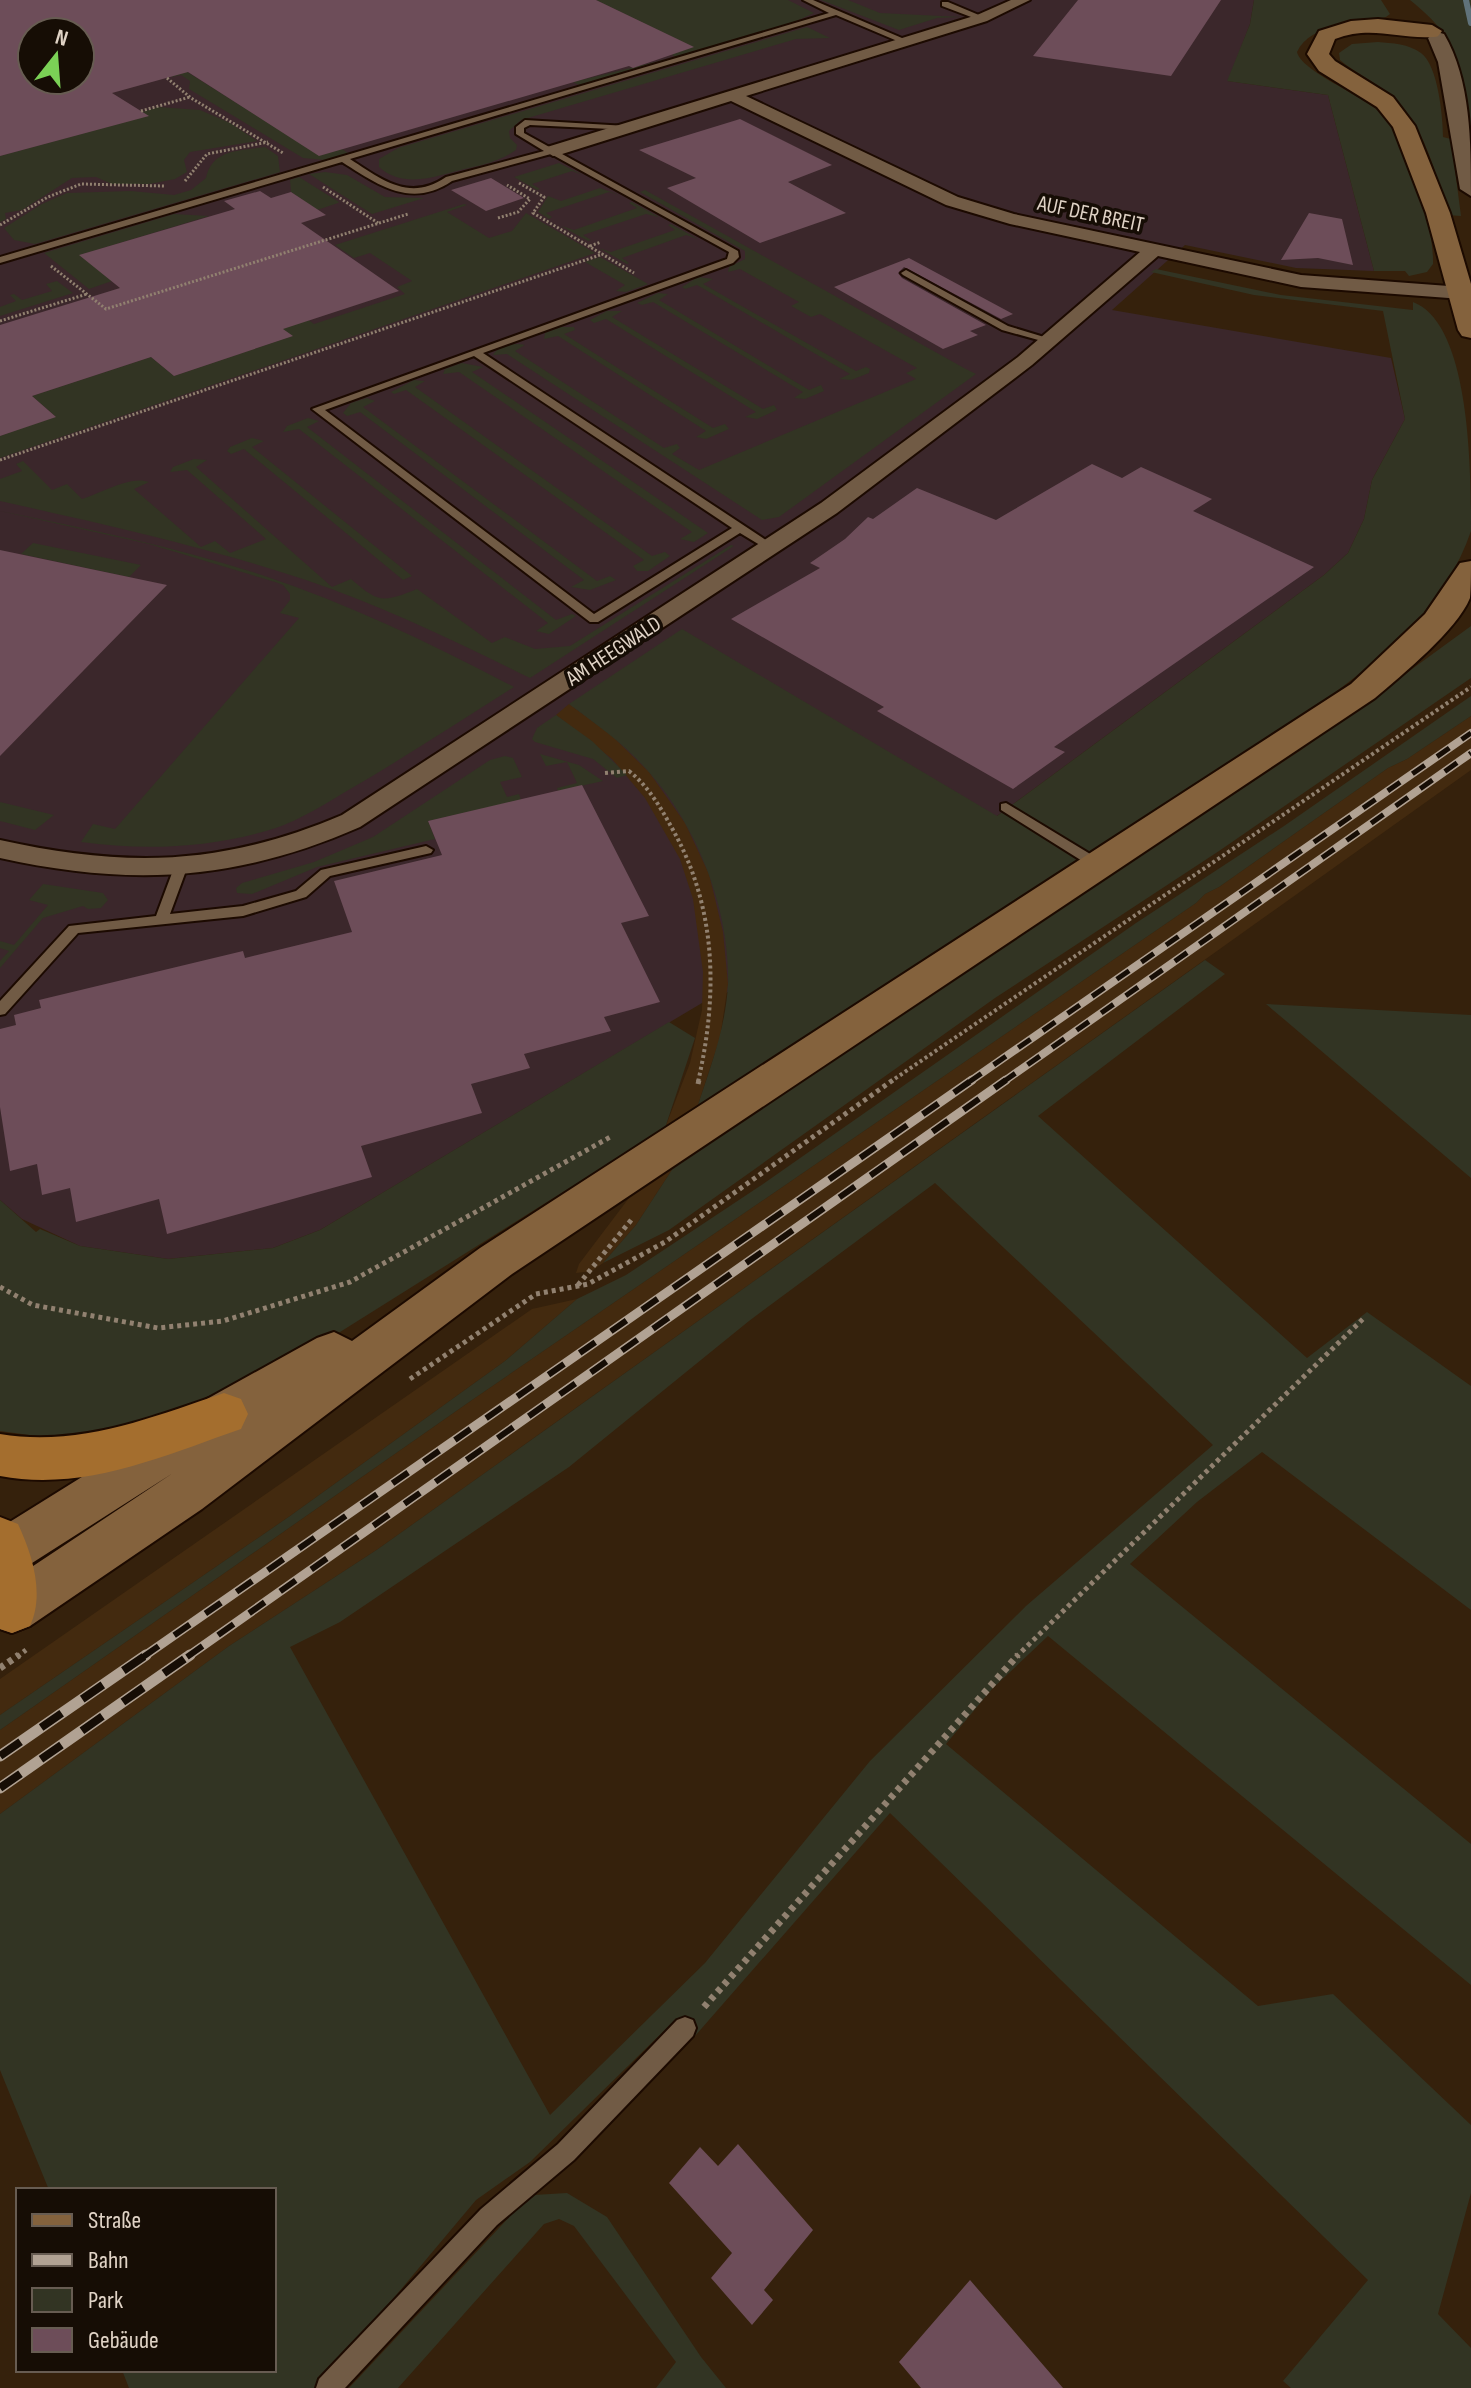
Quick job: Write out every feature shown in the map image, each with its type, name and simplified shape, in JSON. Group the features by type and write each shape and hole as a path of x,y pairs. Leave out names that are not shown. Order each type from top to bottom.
{"highway":[{"path":"0,1455 58,1460 98,1453 224,1414"}],"main road":[{"path":"1434,34 1406,5 1392,19 1336,30 1326,35 1318,54 1327,66 1385,102 1404,126 1438,213 1471,330"},
{"path":"1373,25 1434,34"},
{"path":"1322,43 1360,36 1434,34"},
{"path":"9,1582 184,1493 496,1261 1363,691 1411,650 1440,617 1471,570"},
{"path":"9,1582 224,1414 496,1261"}],"street":[{"path":"553,151 982,18 1023,0"},
{"path":"1434,34 1448,62 1471,189"},
{"name":"AUF DER BREIT","path":"733,96 952,201 1010,219 1301,281 1462,293"},
{"name":"AM HEEGWALD","path":"0,849 97,867 155,871 264,854 324,834 351,821 772,548 899,458 1049,340 1153,251"}],"lane":[{"path":"807,0 905,41"},
{"path":"945,4 982,18"},
{"path":"0,260 836,13"},
{"path":"627,128 528,122 520,127 520,134 529,142 553,151 733,251 734,257 730,261 317,409 594,619 739,529"},
{"path":"343,159 392,189 421,191 443,185 458,185 488,175 490,170 553,151"},
{"path":"906,273 1005,328 1049,340"},
{"path":"475,352 772,548"},
{"path":"1006,807 1100,866"},
{"path":"0,1010 74,929 243,911 301,894 326,873 426,850"},
{"path":"161,920 180,868"},
{"path":"328,2388 489,2217 566,2152 685,2028"}],"path":[{"path":"167,78 191,97 268,142 300,171 379,223"},
{"path":"141,111 191,97"},
{"path":"182,183 194,174 199,161 207,154 268,142"},
{"path":"498,218 518,212 530,199 505,184 515,180 544,197 533,213 659,287"},
{"path":"0,225 48,197 81,184 167,186"},
{"path":"29,251 106,309 409,214"},
{"path":"552,224 560,221"},
{"path":"589,246 601,242"},
{"path":"0,460 603,254"},
{"path":"628,269 638,266"},
{"path":"0,321 87,294"},
{"path":"408,1381 536,1294 588,1284 665,1242 925,1058 1471,687"},
{"path":"0,1287 33,1305 158,1328 223,1321 350,1282 624,1129 677,1143 692,1106 707,1049 714,1002 707,919 697,879 684,848 645,782 629,771 605,773"},
{"path":"685,2028 997,1675 1364,1318"},
{"path":"0,1668 9,1582"}],"shaded area":[{"path":"0,0 1254,0 1250,24 1228,81 1328,95 1374,271 1296,268 1185,245 1112,310 1391,358 1405,419 1372,480 1364,519 1348,553 1324,575 997,816 726,993 702,1003 320,1230 273,1248 168,1259 80,1246 22,1219 0,1200"},
{"path":"569,704 610,734 649,772 685,823 709,874 723,932 728,984 720,1038 697,1108 665,1128 690,1063 702,1010 703,972 693,899 680,859 645,798 612,759 556,715"},
{"path":"1471,716 1471,770 378,1549 229,1646 0,1814 0,1730 1205,894 1388,768 1407,759"},
{"path":"679,1159 636,1225 603,1263 592,1271 576,1273 579,1264 632,1190"},
{"path":"577,1299 505,1361 290,1516 0,1715 0,1679 532,1309"}],"green space":[{"path":"596,0 788,0 814,13 792,23 579,85 573,82 675,57 670,53 693,47"},
{"path":"821,0 848,0 880,13 962,17 937,18 899,30"},
{"path":"1254,0 1381,0 1390,14 1324,30 1304,42 1297,52 1309,67 1372,106 1392,126 1402,143 1425,206 1433,264 1427,272 1409,276 1405,271 1374,271 1328,95 1227,81 1250,24"},
{"path":"1410,0 1471,0 1471,132 1457,58 1441,30"},
{"path":"807,27 830,38 796,39 521,120 509,131 510,138 517,145 516,150 487,164 424,179 401,178 379,167 379,159 398,148"},
{"path":"1352,44 1400,44 1416,50 1432,68 1441,105 1443,137 1451,139 1461,216 1447,215 1428,151 1403,107 1386,91 1340,60 1339,53"},
{"path":"184,70 319,155 342,149 348,153 325,160 303,158 189,89 190,81 181,75 171,77"},
{"path":"158,107 200,110 230,123 257,141 190,152 184,160 187,172 175,179 149,184 112,184 96,177 72,178 22,210 5,213 6,219 0,222 0,156 147,116 142,112"},
{"path":"265,147 278,156 280,172 35,244 14,240 4,228 42,204 67,193 131,191 174,195 191,190 206,178 214,161 220,157"},
{"path":"559,163 583,175 572,171 532,184 540,189 537,190 514,177"},
{"path":"325,172 347,175 385,197 424,198 372,214 309,174"},
{"path":"299,177 339,202 317,210 291,192 290,180"},
{"path":"600,188 619,195 609,192 546,213 552,217 549,219 538,212 548,196 561,201"},
{"path":"645,190 976,374 779,517 762,520 507,354 493,355 507,346 525,345 515,351 664,448 677,444 680,448 672,454 699,470 916,379 906,373 917,368 820,314 811,317 791,306 799,302 740,269 728,272 729,267 745,259 745,251 640,192"},
{"path":"629,203 659,217 646,214 583,235 591,240 588,241 561,226 574,230 637,208"},
{"path":"467,205 447,212 489,238 512,231 526,213 595,253 0,458 0,436 55,416 32,396 151,357 174,376 292,336 241,299 267,290 314,324 405,294 397,287 412,281 370,253 354,258 335,245"},
{"path":"174,214 209,216 80,255 112,281 89,289 44,253"},
{"path":"668,225 698,239 686,235 622,258 627,264 599,248 611,252 675,230"},
{"path":"600,257 648,284 626,292 616,291 625,285 585,262"},
{"path":"1156,269 1281,295 1413,310 1413,302 1432,316 1447,339 1464,403 1471,531 1461,557 1415,623 1376,660 1333,694 697,1108 717,1047 727,1000 727,956 717,899 696,843 666,793 630,753 569,704 682,629 997,816 1324,575 1348,553 1364,519 1372,480 1405,419 1383,311 1254,295 1151,272"},
{"path":"698,277 713,279 703,284 856,371 866,367 870,369 869,373 851,380 839,379 850,374 697,285 682,287"},
{"path":"57,281 73,293 0,316 0,307 16,301 10,295 14,294 22,300 52,291 46,284"},
{"path":"658,293 668,294 659,300 809,390 821,385 824,391 805,399 794,398 803,392 653,302 637,303"},
{"path":"607,311 622,311 612,317 763,409 774,405 777,410 757,419 745,417 756,412 606,319 594,323 590,320"},
{"path":"560,327 574,327 575,330 564,334 713,428 725,424 729,429 706,439 696,437 706,431 558,336 544,339 545,333"},
{"path":"462,363 483,367 472,372 708,533 694,542 680,539 692,532 459,372 443,374 445,369"},
{"path":"414,380 425,381 415,387 652,556 665,552 670,556 648,571 637,571 633,566 644,560 406,390 391,392"},
{"path":"367,398 375,401 363,407 597,581 610,576 616,580 590,590 571,587 584,580 360,412 347,416 343,413 351,403"},
{"path":"308,418 319,421 307,427 556,620 572,614 576,616 549,634 536,631 548,623 299,429 283,432 287,426"},
{"path":"252,438 264,441 252,447 412,576 403,580 244,449 231,454 227,451"},
{"path":"194,459 207,460 196,467 332,587 351,579 368,593 381,598 396,597 417,589 492,643 505,637 535,649 570,646 731,545 734,546 530,678 391,613 306,580 116,527 0,501 0,479 22,471 16,464 23,461 52,490 67,484 82,499 125,483 149,482 134,489 201,547 215,541 230,553 266,539 187,470 170,472 173,467"},
{"path":"0,511 165,547 262,575 390,626 514,687 373,776 276,828 228,840 179,846 81,842 93,824 115,829 299,618 280,613 290,600 290,594 283,585 275,582 149,544"},
{"path":"33,543 141,565 129,577 21,554"},
{"path":"1471,626 1471,678 1219,851 995,998 669,1230 603,1263 636,1225 679,1159 1301,750"},
{"path":"1471,696 1471,716 1407,759 1388,768 1205,894 0,1730 0,1715 290,1516 505,1361 577,1299 626,1275 763,1184 1136,923 1284,826"},
{"path":"556,715 592,741 627,775 617,778 593,759 535,742 532,739 537,728"},
{"path":"540,754 579,765 603,781 558,791 557,788 577,783 567,762 546,766"},
{"path":"505,756 513,758 522,777 500,782 507,797 519,794 521,800 428,821 435,839 317,867 252,894 237,893 236,888 242,883 314,862 373,837 490,760"},
{"path":"0,802 54,815 35,830 0,821"},
{"path":"43,884 103,893 108,900 101,908 88,909 83,906 43,918 0,968 0,961 9,951 0,948 0,941 14,945 48,905 29,900"},
{"path":"1205,960 1225,974 1038,1116 1307,1358 1367,1312 1471,1386 1471,1610 1262,1452 1197,1502 1130,1564 1471,1844 1471,1985 1048,1636 992,1689 946,1744 1258,2006 1333,1994 1471,2125 1471,2193 1438,2314 1471,2348 1471,2388 1291,2388 1283,2381 1368,2280 890,1813 695,2036 676,2019 530,2162 476,2200 345,2356 314,2388 129,2388 123,2372 276,2372 276,2188 48,2188 0,2070 0,1814 229,1646 378,1549","holes":["935,1183 1213,1445 1026,1606 870,1761 705,1963 550,2115 290,1647 340,1622 569,1467 749,1321"]},
{"path":"1266,1004 1471,1015 1471,1178"},
{"path":"669,1022 695,1038 665,1128 313,1349 150,1423 73,1441 0,1431 0,1200 36,1232 40,1229 80,1246 168,1259 273,1248 320,1230"},
{"path":"567,2193 607,2217 701,2357 726,2388 656,2388 676,2362 574,2226 559,2219 544,2224 398,2388 349,2388 513,2213 534,2195"}],"building":[{"path":"0,0 596,0 694,47 633,68 629,66 319,156 188,72 112,93 149,116 0,156"},
{"path":"1078,0 1221,0 1171,76 1033,56"},
{"path":"740,119 832,165 788,182 846,213 760,243 667,188 696,178 639,150"},
{"path":"491,178 524,198 486,211 451,190"},
{"path":"260,191 271,198 291,192 326,215 301,223 399,291 283,329 293,336 174,376 151,357 32,396 56,417 0,436 0,325 120,288 79,255 235,209 224,201"},
{"path":"1309,213 1342,219 1353,265 1318,258 1281,260"},
{"path":"909,258 1013,314 1001,319 904,267 898,273 902,278 986,325 970,331 978,335 943,349 834,287"},
{"path":"1092,464 1122,478 1141,467 1212,499 1193,511 1314,567 1054,747 1065,752 1013,789 877,711 884,707 731,619 820,568 810,563 845,539 868,517 873,519 917,488 996,520"},
{"path":"0,550 167,585 0,756"},
{"path":"582,785 649,916 621,923 660,1002 604,1017 611,1031 524,1054 530,1068 471,1084 482,1113 361,1146 372,1177 167,1234 159,1199 76,1222 70,1188 42,1195 37,1164 10,1171 0,1107 0,1029 16,1025 14,1015 41,1008 39,1000 243,951 245,958 352,932 334,881 442,855 428,821"},
{"path":"738,2144 813,2230 764,2290 773,2300 752,2325 711,2278 732,2253 669,2183 700,2147 718,2166"},
{"path":"970,2280 1063,2388 921,2388 899,2362"}],"waterway":[{"path":"1466,0 1471,23"}],"railway":[{"path":"969,1082 1471,733"},
{"path":"1003,1082 1471,753"},
{"path":"143,1657 972,1080"},
{"path":"187,1657 1006,1080"},
{"path":"0,1756 146,1655"},
{"path":"0,1788 190,1655"}]}
